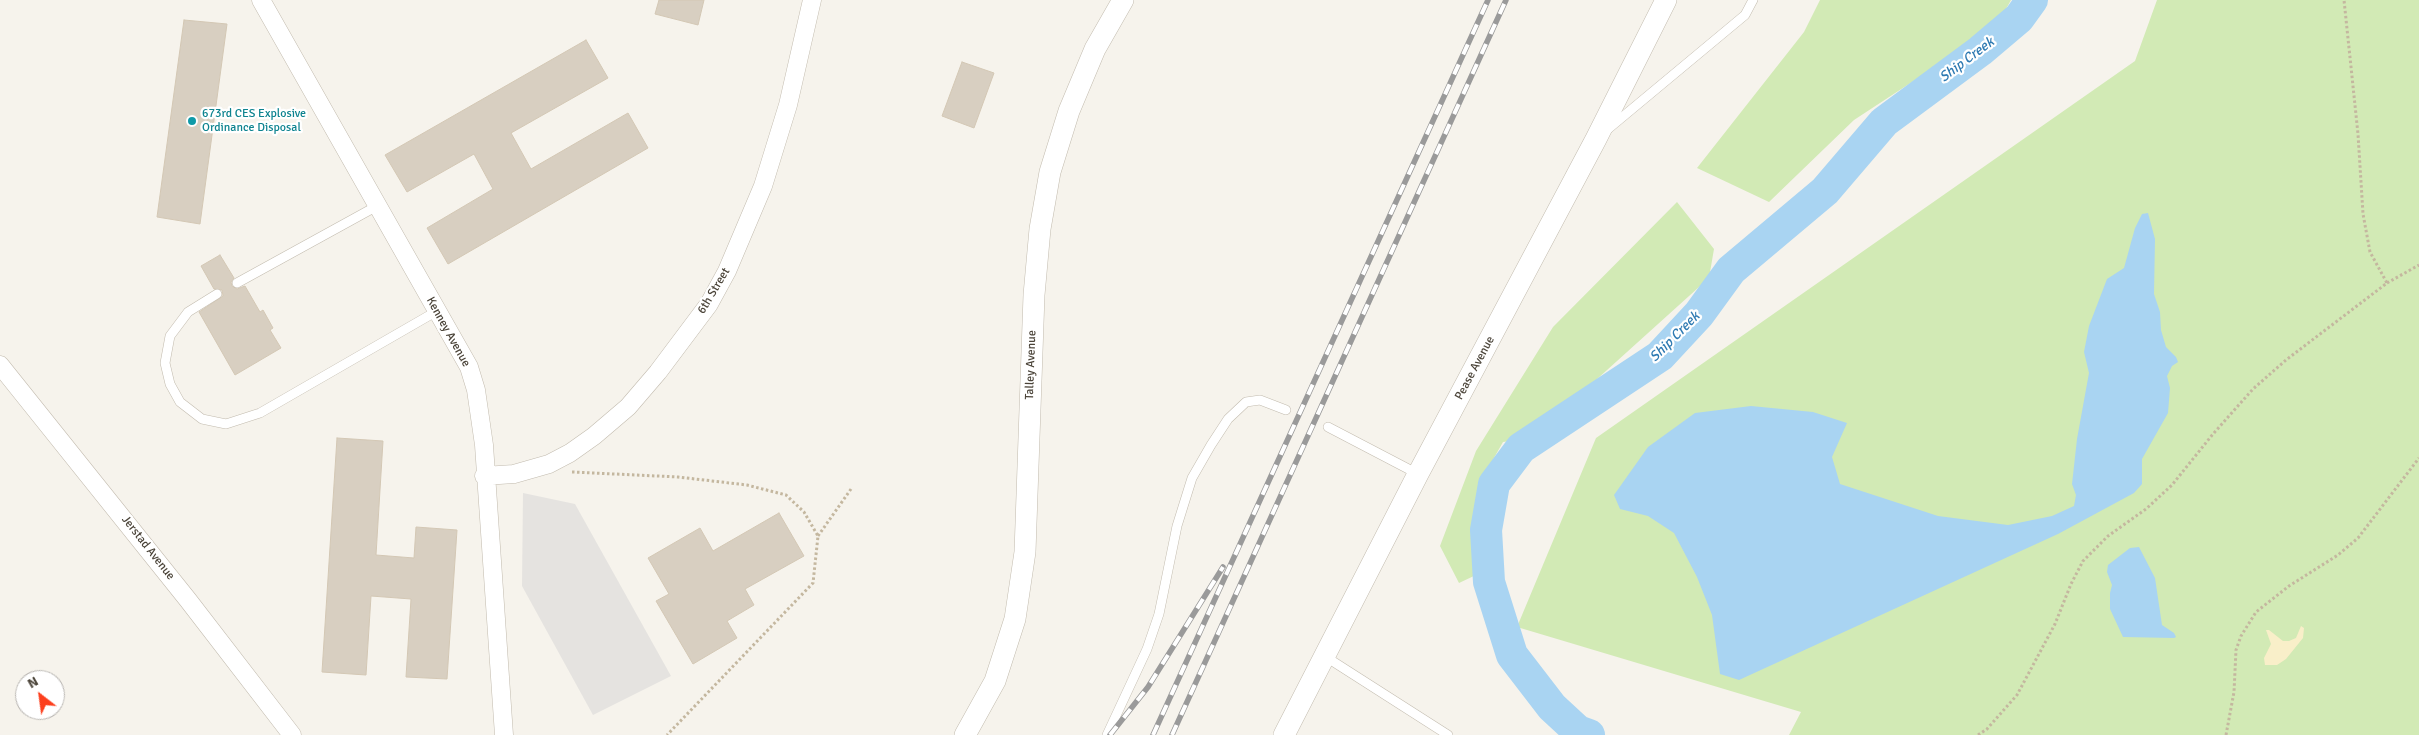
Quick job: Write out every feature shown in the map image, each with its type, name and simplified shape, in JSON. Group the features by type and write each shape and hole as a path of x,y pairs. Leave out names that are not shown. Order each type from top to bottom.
{"street":[{"name":"Kenney Avenue","path":"261,0 469,367 476,390 484,445 484,476 504,735"},
{"name":"6th Street","path":"484,476 514,474 549,464 586,442 628,407 658,372 714,295 744,235 763,186 788,105 812,0"},
{"name":"Talley Avenue","path":"965,735 995,681 1015,619 1025,552 1034,294 1040,229 1050,172 1069,111 1095,50 1123,0"},
{"name":"Pease Avenue","path":"1284,735 1326,657 1418,474 1596,139 1666,0"},
{"name":"Jerstad Avenue","path":"0,365 188,600 292,735"}],"lane":[{"path":"1596,139 1745,15 1753,0"},
{"path":"237,283 377,206"},
{"path":"217,294 188,312 170,336 165,363 170,384 180,402 202,419 226,424 260,413 437,311"},
{"path":"1108,735 1147,649 1159,614 1177,526 1192,478 1228,419 1246,402 1260,400 1286,410"},
{"path":"1328,427 1418,474"},
{"path":"1326,657 1448,735"}],"path":[{"path":"2344,0 2358,134 2363,214 2370,252 2386,283"},
{"path":"1978,735 1987,729 2017,695 2055,624 2071,584 2083,561 2108,536 2146,509 2172,485 2213,434 2253,390 2286,360 2386,283 2419,265"},
{"path":"2226,735 2234,692 2236,650 2241,636 2256,612 2289,586 2338,555 2358,538 2419,458"},
{"path":"549,464 576,473 678,477 748,485 786,494 804,512 818,536"},
{"path":"667,735 813,583 818,536 851,489"}],"green space":[{"path":"1820,0 2011,0 1996,27 1854,120 1769,202 1697,168 1804,32"},
{"path":"2157,0 2419,0 2419,735 1789,735 1801,712 1517,627 1596,438 2135,61"},
{"path":"1677,202 1714,249 1709,278 1586,389 1525,439 1503,442 1486,472 1471,526 1476,575 1459,583 1440,546 1476,451 1553,327"}],"sand":[{"path":"2301,626 2304,628 2303,638 2286,659 2277,665 2265,665 2264,658 2271,644 2266,630 2269,630 2283,641 2289,641 2296,638"}],"shaded area":[{"path":"523,493 575,504 671,676 593,715 522,586"}],"water":[{"path":"2148,213 2155,239 2154,294 2160,312 2161,330 2166,347 2176,357 2178,362 2172,366 2167,376 2170,388 2168,413 2142,459 2142,484 2134,493 2058,534 1739,680 1720,674 1712,615 1697,577 1674,533 1648,516 1620,509 1614,495 1648,447 1695,413 1751,406 1813,412 1847,423 1832,457 1840,484 1938,516 2008,525 2052,516 2074,506 2076,495 2072,484 2077,439 2089,373 2084,352 2089,326 2107,279 2124,268 2135,228 2142,214"},
{"path":"2139,547 2155,578 2162,625 2174,633 2176,637 2174,638 2123,637 2110,609 2112,585 2107,572 2108,565 2130,548"}],"building":[{"path":"659,0 704,0 698,25 655,14"},
{"name":"673rd CES Explosive Ordinance Disposal","path":"184,20 227,24 200,224 157,217"},
{"path":"586,40 608,78 511,133 531,169 628,113 648,148 448,264 427,228 493,189 474,154 407,192 385,155"},
{"path":"962,62 994,73 974,128 942,116"},
{"path":"220,255 234,278 231,282 232,286 237,289 245,286 260,312 263,310 273,328 270,330 281,348 235,375 199,312 223,296 222,290 214,289 201,266"},
{"path":"337,438 383,441 376,555 414,558 416,527 457,530 447,679 406,677 411,599 371,596 366,675 322,672"},
{"path":"779,513 804,556 745,589 754,605 727,621 737,638 693,664 656,601 669,594 648,558 700,528 713,551"}],"waterway":[{"name":"Ship Creek","path":"1589,735 1578,731 1552,707 1512,655 1489,582 1486,530 1494,484 1521,448 1660,356 1699,314 1731,270 1825,191 1884,122 1980,51 2019,18 2032,0"}],"railway":[{"path":"1153,735 1488,0"},
{"path":"1172,735 1506,0"},
{"path":"1110,735 1148,687 1223,567"}],"place":[{"name":"673rd CES Explosive Ordinance Disposal","path":"192,121"}]}
